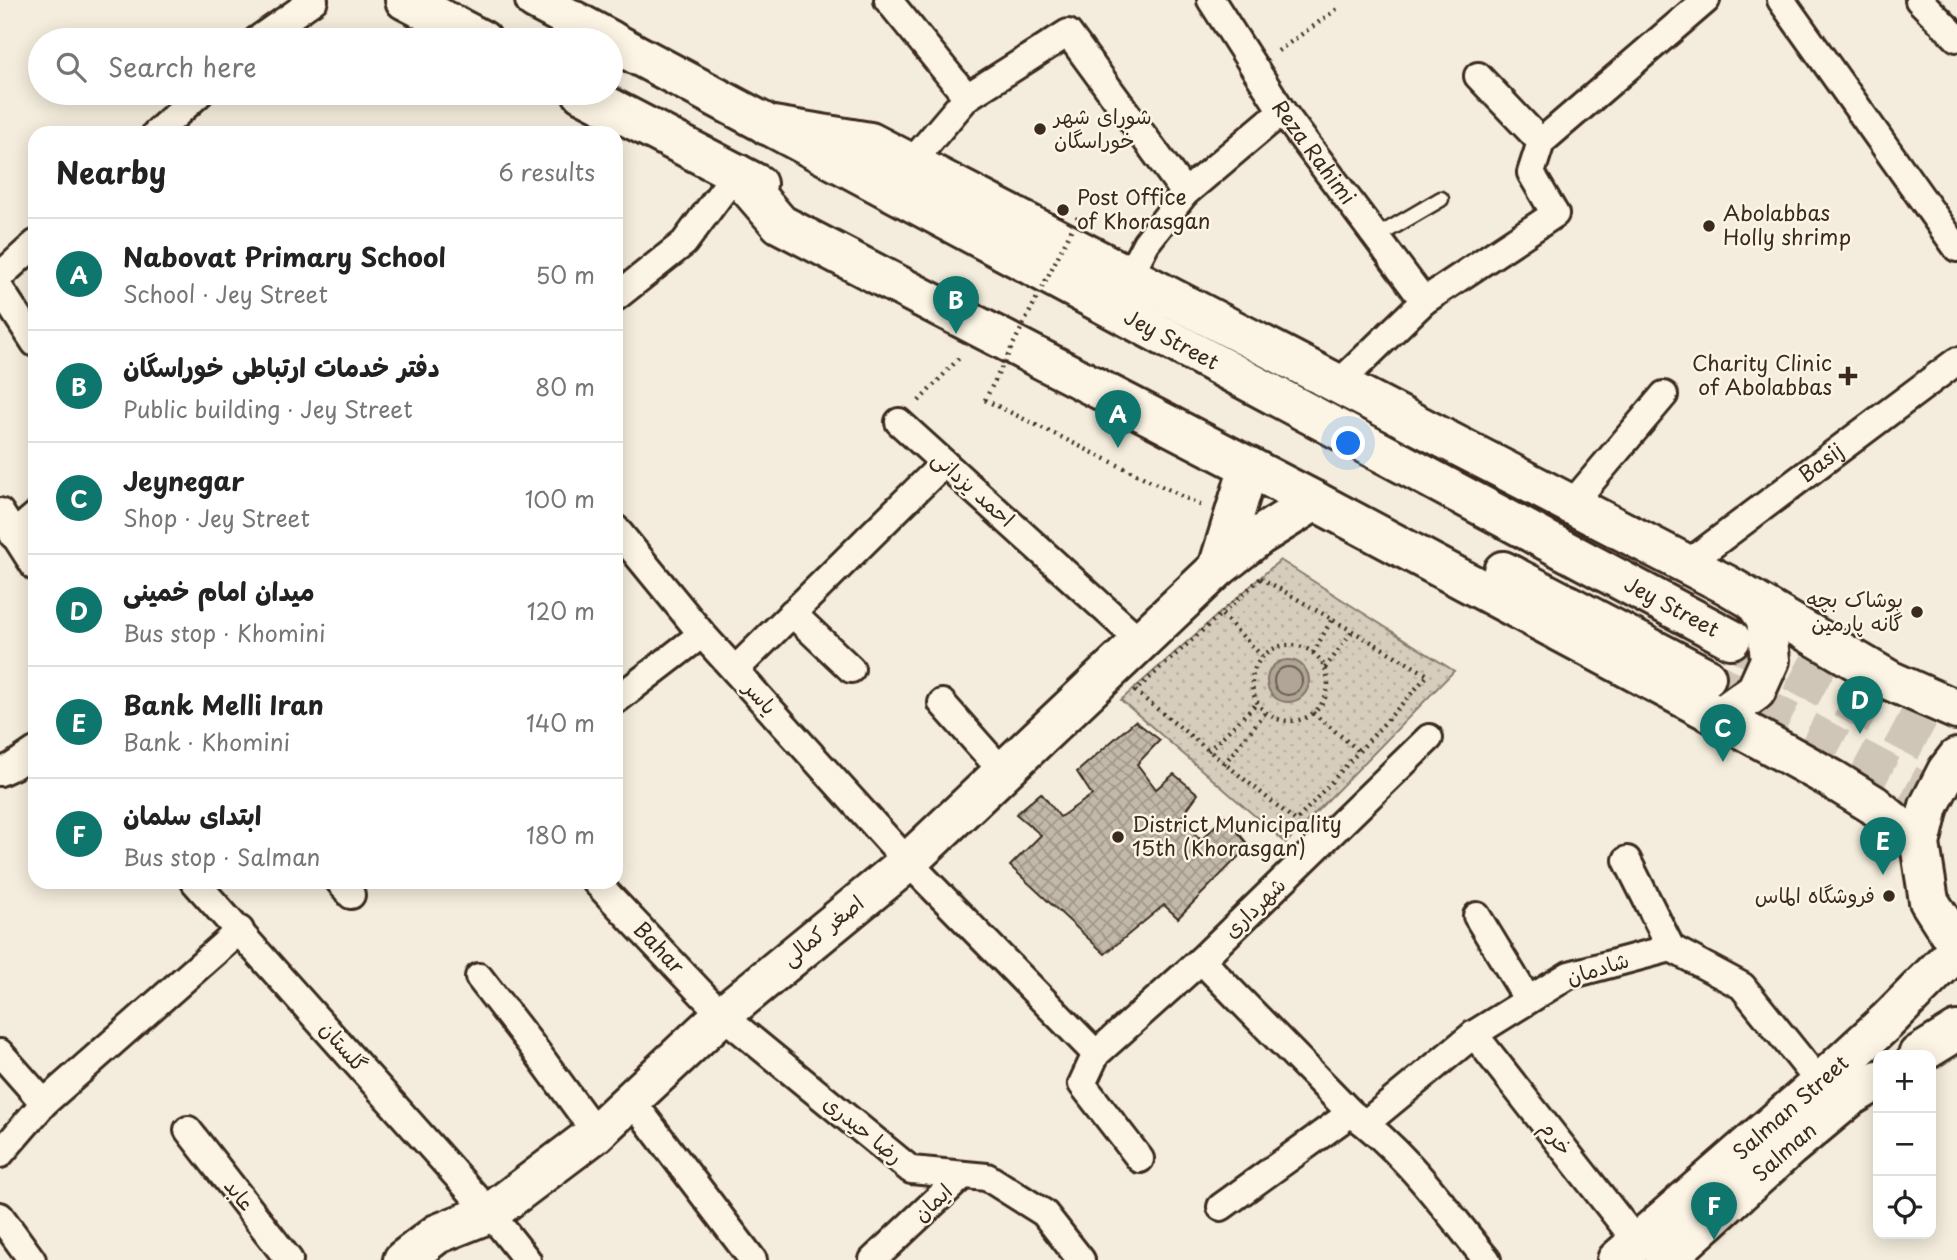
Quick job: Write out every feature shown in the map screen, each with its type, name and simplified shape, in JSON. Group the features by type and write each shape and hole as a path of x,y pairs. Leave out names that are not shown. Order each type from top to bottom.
{"main road":[{"path":"405,0 459,28"},
{"name":"Jey Street","path":"561,5 593,28"},
{"name":"Jey Street","path":"623,47 1731,639"},
{"path":"605,105 1706,677"},
{"path":"767,125 870,142 1687,564 1891,681 1957,710"},
{"path":"736,173 780,224 1315,501 1720,717 1843,785 1874,805 1920,844"},
{"path":"1217,568 1249,467"},
{"name":"اصغر کمالی","path":"403,1260 437,1234 490,1213 596,1133 722,1014 908,862 1217,568 1259,536 1315,501"},
{"path":"1720,717 1756,691 1770,660 1766,619 1754,601"},
{"path":"1957,758 1929,806 1920,844 1928,901 1957,944"},
{"name":"Salman Street","path":"1656,1254 1820,1083 1957,950"},
{"path":"1926,1050 1957,1031"},
{"name":"Salman","path":"1656,1254 1850,1097 1873,1083"}],"street":[{"path":"272,28 314,0"},
{"path":"888,0 967,97"},
{"name":"Reza Rahimi","path":"1211,0 1282,111 1424,300"},
{"path":"1338,384 1424,300 1555,214 1531,173 1541,142 1706,0"},
{"path":"1919,0 1957,38"},
{"path":"1791,4 1949,221 1957,248"},
{"path":"911,163 967,97 1068,33 1185,192"},
{"path":"1478,76 1541,142"},
{"path":"164,126 187,105"},
{"path":"1129,276 1146,243 1185,192 1282,111"},
{"path":"623,291 684,243 736,173"},
{"path":"0,276 28,250"},
{"path":"0,289 28,333"},
{"name":"Basij","path":"1687,564 1957,361"},
{"path":"1571,505 1664,395"},
{"name":"احمد یزدانی","path":"899,422 1140,641"},
{"path":"735,670 944,463"},
{"path":"28,518 7,523 28,555"},
{"name":"یاسر","path":"623,538 702,634 908,862 1096,1054"},
{"path":"792,613 850,669"},
{"path":"623,695 702,634"},
{"path":"942,703 1003,772"},
{"name":"شهرداری","path":"1096,1054 1201,960 1429,738"},
{"path":"0,772 28,756"},
{"path":"1627,860 1671,948 1742,986 1820,1083"},
{"name":"گلستان","path":"202,889 490,1213 527,1260"},
{"name":"Bahar","path":"603,889 722,1014"},
{"path":"1477,916 1528,1000"},
{"path":"0,1154 44,1103 240,930"},
{"name":"شادمان","path":"1221,1207 1358,1118 1474,1034 1569,975 1671,948"},
{"path":"1201,960 1358,1118 1405,1160 1488,1260"},
{"path":"479,977 596,1133"},
{"name":"رضا حیدری","path":"722,1014 911,1170 987,1177 1045,1213 1081,1260"},
{"name":"خرم","path":"1474,1034 1656,1254"},
{"path":"0,1053 44,1103"},
{"path":"1096,1054 1082,1084 1140,1158"},
{"path":"632,1101 753,1260"},
{"name":"عابد","path":"188,1130 289,1260"},
{"name":"ایمان","path":"873,1260 963,1175"},
{"path":"0,1216 32,1260"}],"lane":[{"path":"1376,237 1441,199"}],"path":[{"path":"1255,68 1340,7"},
{"path":"1080,213 985,400 1231,520"},
{"path":"899,422 984,330"},
{"path":"1261,578 1332,619 1427,675 1296,821 1135,691 1261,578"},
{"path":"1222,615 1262,656"},
{"path":"1313,653 1332,619"},
{"path":"1325,668 1353,631"},
{"path":"1284,644 1297,645 1313,653 1325,668 1328,680 1327,693 1322,704 1302,719 1276,719 1265,713 1256,703 1251,678 1254,666 1262,656 1284,644"},
{"path":"1209,751 1256,703"},
{"path":"1224,764 1265,713"},
{"path":"1313,713 1358,750"}],"shaded area":[{"path":"1280,560 1454,671 1286,843 1121,700"}],"water":[{"path":"1288,660 1303,666 1309,681 1303,696 1288,702 1273,696 1267,681 1273,666"}],"building":[{"name":"District Municipality 15th (Khorasgan)","path":"1135,721 1160,740 1137,764 1156,789 1174,774 1198,794 1180,819 1201,840 1225,816 1249,846 1178,918 1164,905 1105,954 1010,866 1041,835 1016,814 1041,793 1060,817 1092,795 1077,772"}],"tunnel":[{"path":"1742,645 1957,759"},
{"path":"1706,677 1957,810"}],"place":[{"name":"شورای شهر خوراسگان","path":"1040,129"},
{"name":"Post Office of Khorasgan","path":"1063,210"},
{"name":"Abolabbas Holly shrimp","path":"1709,226"},
{"name":"دفتر خدمات ارتباطی خوراسگان","path":"956,334"},
{"name":"Charity Clinic of Abolabbas","path":"1848,376"},
{"name":"Nabovat Primary School","path":"1118,448"},
{"name":"پوشاک بچه گانه پارمین","path":"1917,612"},
{"name":"میدان امام خمینی","path":"1860,734"},
{"name":"Jeynegar","path":"1723,762"},
{"name":"District Municipality 15th (Khorasgan)","path":"1118,837"},
{"name":"Bank Melli Iran","path":"1883,875"},
{"name":"فروشگاه الماس","path":"1889,896"},
{"name":"ابتدای سلمان","path":"1714,1240"}]}
